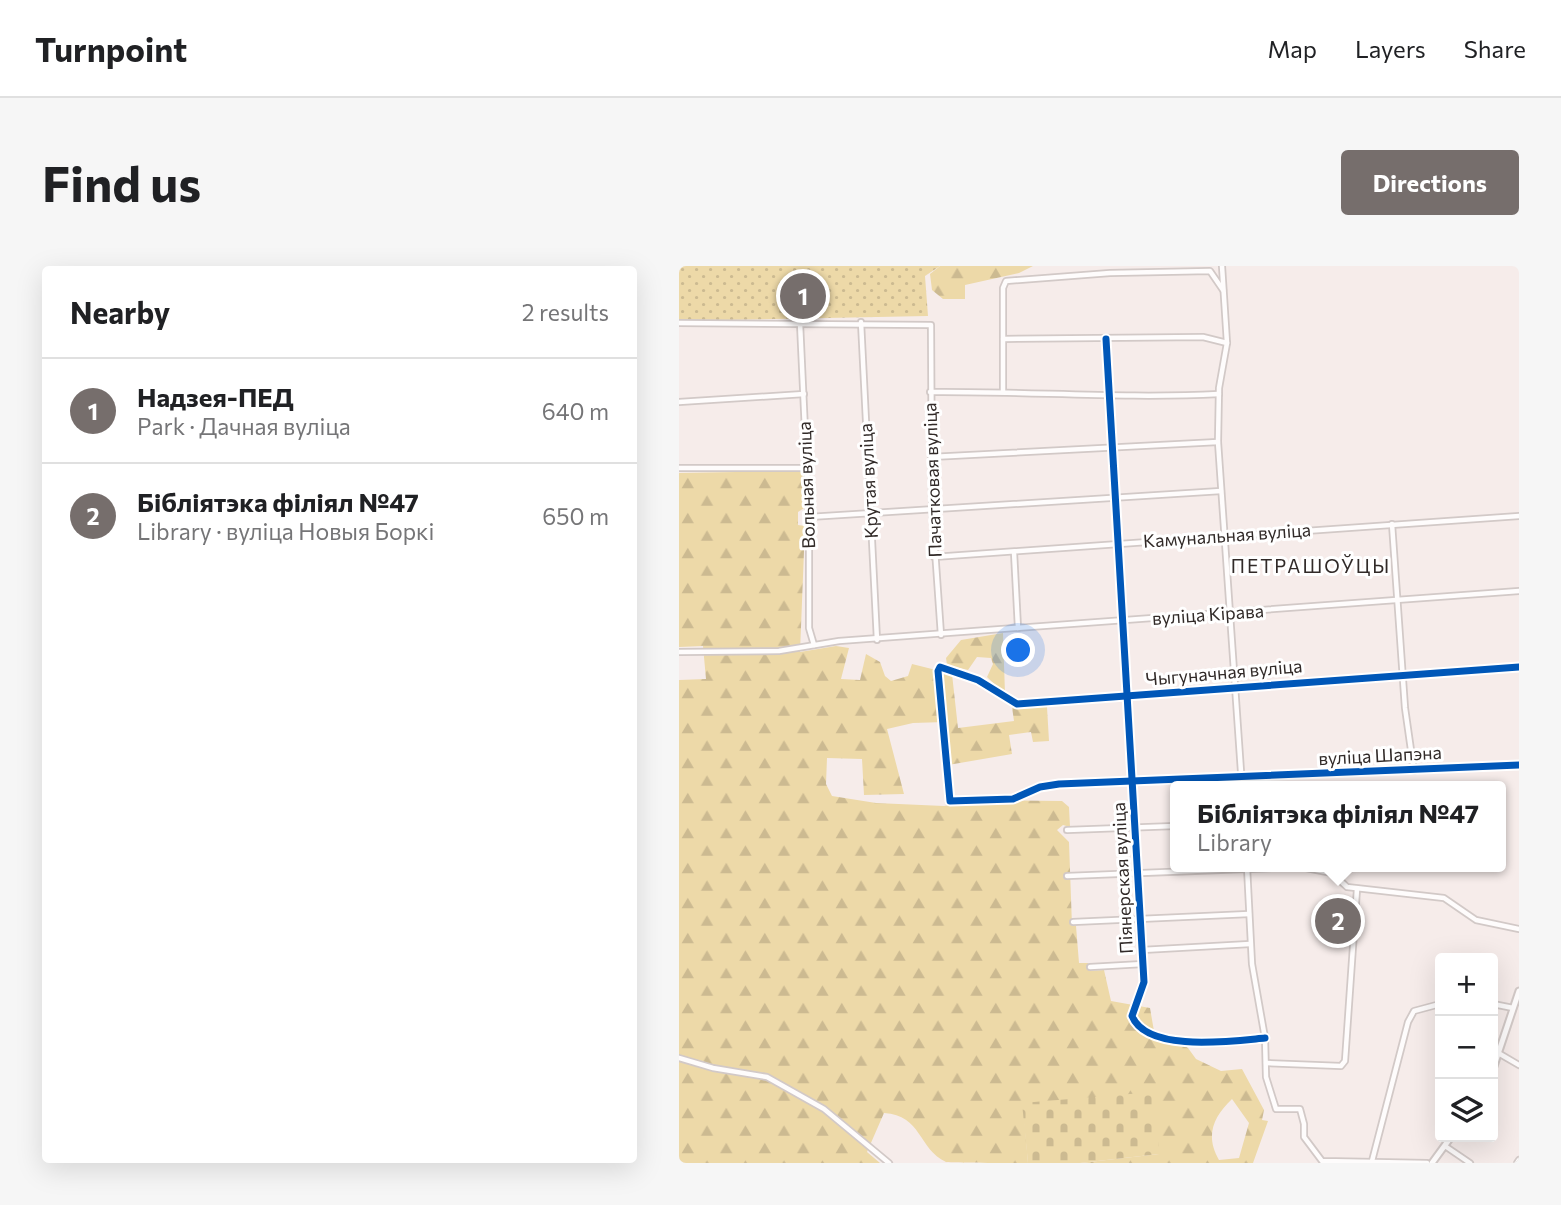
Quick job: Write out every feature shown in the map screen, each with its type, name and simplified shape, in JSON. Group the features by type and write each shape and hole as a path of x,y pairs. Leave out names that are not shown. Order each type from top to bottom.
{"main road":[{"path":"1498,1058 1519,990"},
{"path":"1430,1163 1448,1142"}],"street":[{"path":"1222,266 1227,343 1219,394 1218,442 1233,613 1242,778"},
{"path":"1003,391 1003,288 1006,281 1210,271 1223,289"},
{"path":"679,323 861,322"},
{"name":"Пачатковая вуліца","path":"861,322 931,325 932,507 941,635"},
{"name":"Крутая вуліца","path":"861,322 877,640"},
{"name":"Вольная вуліца","path":"800,323 809,517 809,628 814,645"},
{"path":"1003,339 1203,337 1227,343"},
{"name":"Піянерская вуліца","path":"1106,339 1143,964 1143,992 1135,1004 1132,1016 1144,1032 1189,1044 1265,1038"},
{"path":"930,392 1003,391 1109,397 1219,394"},
{"path":"679,402 804,394"},
{"path":"931,457 1218,442"},
{"path":"679,468 806,468"},
{"path":"809,517 1115,495 1221,491"},
{"name":"Камунальная вуліца","path":"935,557 1519,516"},
{"path":"1392,524 1403,675 1414,771"},
{"path":"1014,552 1018,628"},
{"name":"вуліца Кірава","path":"679,652 779,651 839,641 1519,591"},
{"name":"Чыгуначная вуліца","path":"940,667 978,680 1017,704 1519,667"},
{"name":"вуліца Шапэна","path":"940,667 950,801 1013,799 1040,787 1059,784 1519,765"},
{"path":"1067,831 1170,826"},
{"path":"1067,876 1175,872"},
{"path":"1247,872 1250,944 1265,1038 1269,1093 1276,1109 1300,1109 1304,1117 1304,1137 1322,1162 1430,1163"},
{"path":"1327,872 1332,873 1342,884 1357,889 1444,898 1476,920 1519,929"},
{"path":"1266,1063 1341,1066 1345,1061 1357,889"},
{"path":"1073,922 1249,914"},
{"path":"1142,950 1250,944"},
{"path":"1090,967 1143,964"},
{"path":"1372,1161 1408,1022 1414,1011 1435,1005"},
{"path":"1498,1005 1513,1007"},
{"path":"1500,1054 1519,1065"},
{"path":"679,1058 713,1068 767,1077 824,1109 886,1161"},
{"path":"1445,1146 1470,1163"}],"green space":[{"path":"679,266 940,266 925,276 928,316 679,321"},
{"path":"940,266 1033,266 1019,273 965,285 965,299 943,299 932,290 930,274"},
{"path":"801,471 804,475 804,508 798,512 798,525 805,526 800,652 836,646 849,648 841,679 860,680 866,654 880,662 885,676 891,681 908,676 912,664 952,674 958,728 1014,721 1012,707 1047,707 1049,741 1033,742 1031,732 1009,735 1012,754 948,765 945,722 913,723 887,729 904,794 864,795 862,759 827,758 826,784 832,796 876,803 944,806 979,800 1062,801 1069,807 1070,827 1063,825 1057,830 1069,842 1072,926 1076,926 1079,963 1088,963 1089,971 1104,970 1111,1001 1150,1008 1155,1037 1176,1040 1188,1048 1196,1059 1221,1071 1242,1069 1264,1110 1262,1120 1268,1121 1253,1163 1080,1163 1159,1154 1023,1103 1028,1163 946,1162 930,1149 906,1120 884,1113 867,1152 880,1163 679,1163 679,680 706,679 703,646 679,647 679,473","holes":["1232,1099 1249,1123 1239,1158 1219,1160 1212,1143 1213,1127"]},
{"path":"1003,633 1005,694 987,677 993,664 991,658 977,657 968,670 947,665 946,658 961,640"},
{"path":"1154,1092 1159,1154 1080,1163 1028,1163 1022,1103"}],"cycle path":[{"path":"1106,339 1144,982 1132,1016 1141,1028 1172,1040 1212,1042 1265,1038"},
{"path":"1519,667 1017,704 978,680 940,667 938,671 950,801 1013,799 1040,787 1059,784 1519,765"}],"place":[{"name":"Надзея-ПЕД","path":"803,296"},
{"name":"Бібліятэка філіял №47","path":"1338,921"}],"district":[{"name":"ПЕТРАШОЎЦЫ","path":"1311,566"}]}
